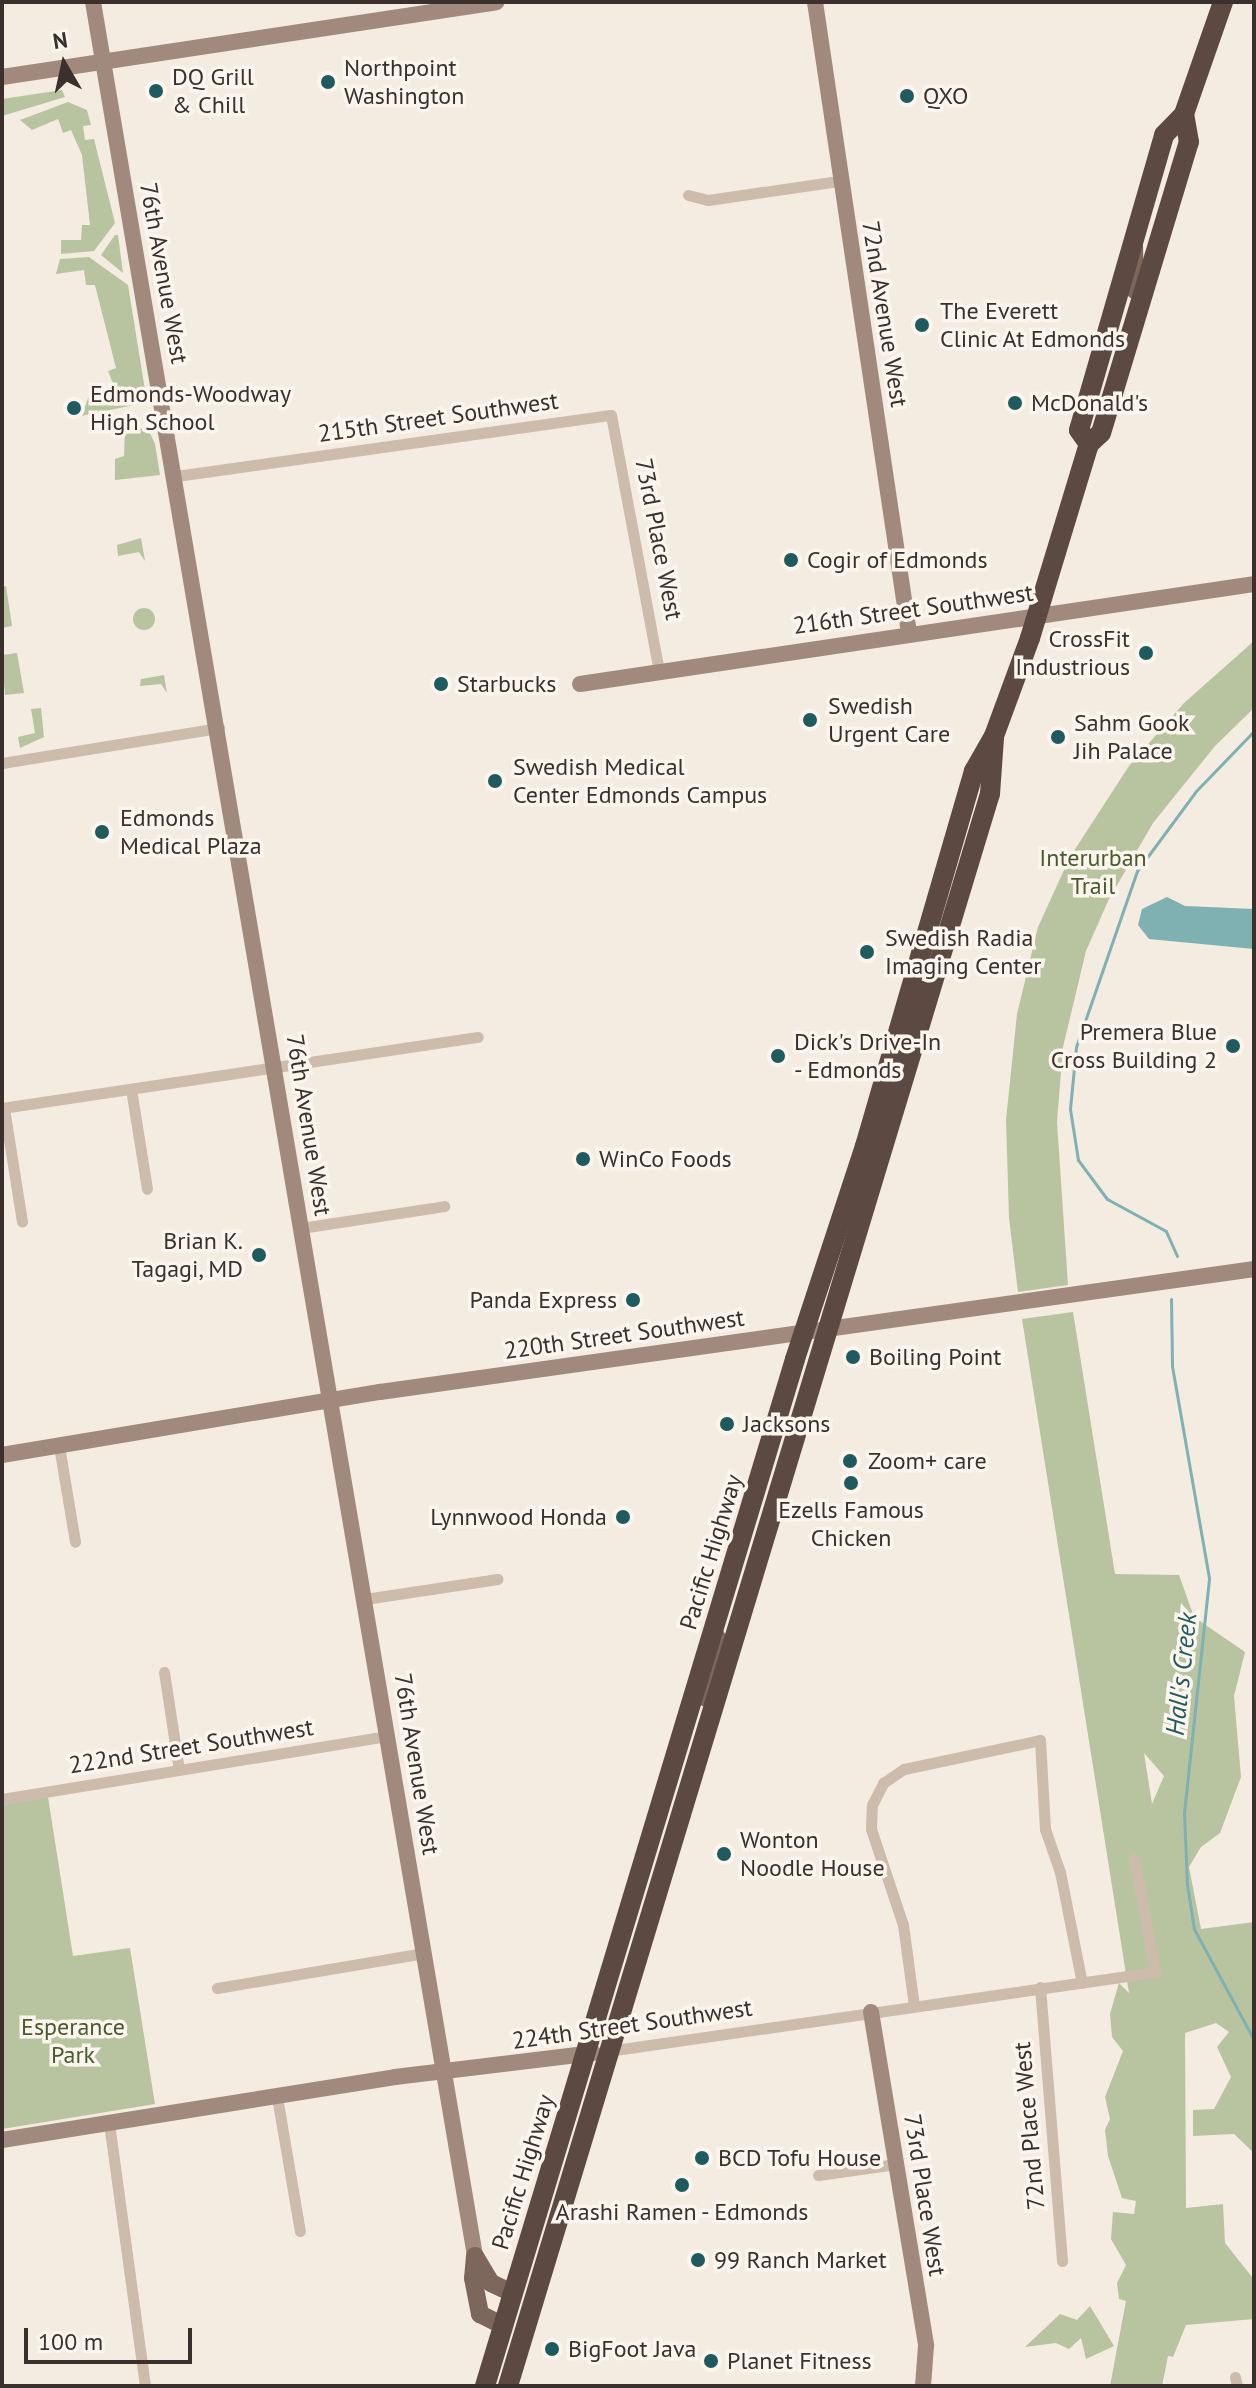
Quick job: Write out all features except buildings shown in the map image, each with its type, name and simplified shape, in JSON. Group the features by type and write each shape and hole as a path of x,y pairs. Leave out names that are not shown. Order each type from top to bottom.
{"highway":[{"name":"Pacific Highway","path":"1089,444 1079,430 1164,135 1184,114 1223,2"},
{"name":"Pacific Highway","path":"485,2386 804,1333 865,1146 974,771 994,736 1036,616 1089,444 1101,433 1189,142 1184,114"},
{"name":"Pacific Highway","path":"508,2386 990,794 994,736"}],"main road":[{"path":"1134,242 1134,287 1142,295"},
{"path":"708,1731 703,1710 720,1643 714,1633"},
{"path":"475,2256 491,2283 512,2293"},
{"path":"475,2256 473,2278 480,2314 502,2325"}],"street":[{"name":"76th Avenue West","path":"93,2 219,728 475,2256"},
{"path":"2,77 455,5 496,2"},
{"name":"72nd Avenue West","path":"815,2 839,181 909,633"},
{"path":"688,195 708,200 839,181"},
{"name":"215th Street Southwest","path":"176,476 611,415"},
{"name":"73rd Place West","path":"611,415 659,671"},
{"name":"216th Street Southwest","path":"580,684 1254,584"},
{"path":"2,763 219,728"},
{"path":"22,1222 3,1108 478,1037"},
{"path":"131,1089 147,1189"},
{"path":"301,1228 444,1206"},
{"name":"220th Street Southwest","path":"2,1455 330,1400 1254,1269"},
{"path":"59,1446 75,1542"},
{"path":"365,1599 497,1579"},
{"path":"164,1672 179,1770"},
{"name":"222nd Street Southwest","path":"2,1799 388,1736"},
{"path":"914,2006 899,1910 873,1838 872,1805 883,1783 904,1769 1040,1740 1045,1829 1060,1872 1082,1983"},
{"name":"224th Street Southwest","path":"2,2140 395,2077 445,2075 1155,1972 1134,1859"},
{"path":"217,1988 424,1953"},
{"name":"72nd Place West","path":"1040,1987 1062,2261"},
{"name":"73rd Place West","path":"871,2012 926,2346 923,2386"},
{"path":"440,2043 464,2072"},
{"path":"277,2097 300,2231"},
{"path":"109,2123 145,2386"},
{"path":"818,2175 896,2164"}],"green space":[{"path":"62,90 65,97 2,116 2,99"},
{"path":"68,102 87,110 91,125 83,126 85,140 94,139 115,223 94,251 61,254 61,240 81,240 82,225 90,225 82,155 71,130 63,133 58,119 32,130 20,120"},
{"path":"118,235 123,273 101,255"},
{"path":"89,257 128,285 145,390 134,405 81,416 89,396 114,386 108,371 116,368 95,285 86,285 84,270 56,274 60,259"},
{"path":"125,429 149,431 155,444 160,475 115,480 115,459 124,456"},
{"path":"141,538 145,561 139,552 118,556 117,545"},
{"path":"6,586 12,626 2,628 2,587"},
{"path":"144,608 152,611 155,619 152,627 144,630 136,627 133,619 136,611"},
{"name":"Interurban Trail","path":"1254,641 1254,708 1215,746 1153,823 1109,899 1086,951 1063,1047 1057,1122 1068,1285 1018,1292 1009,1218 1006,1120 1017,1014 1038,927 1070,857 1129,766 1184,703"},
{"path":"17,653 24,693 5,695 2,655"},
{"path":"164,675 167,693 161,684 140,686 141,679"},
{"path":"41,708 44,737 20,748 18,737 35,733 31,709"},
{"path":"1073,1312 1115,1574 1179,1575 1194,1617 1245,1652 1234,1696 1241,1777 1220,1833 1201,1847 1189,1867 1201,1929 1254,1922 1254,2153 1234,2134 1193,2136 1193,2110 1214,2109 1231,2077 1217,2047 1229,2032 1216,2023 1185,2033 1186,2208 1223,2204 1225,2243 1252,2277 1254,2319 1186,2325 1173,2357 1168,2356 1162,2386 1110,2386 1126,2301 1119,2299 1117,2283 1126,2265 1111,2239 1113,2212 1134,2214 1136,2201 1122,2198 1108,2156 1105,2130 1110,2119 1105,2097 1123,2051 1112,2037 1110,2014 1119,1983 1129,1993 1022,1319","holes":["1144,1753 1164,1776 1152,1804"]},
{"name":"Esperance Park","path":"48,1797 73,1956 130,1948 155,2104 2,2129 2,1805"},
{"path":"1090,2306 1114,2346 1086,2359 1081,2338 1069,2349 1056,2343 1025,2347 1060,2314 1077,2320"}],"water":[{"path":"1167,897 1185,906 1254,909 1254,949 1149,939 1138,925 1142,909"}],"waterway":[{"name":"Hall's Creek","path":"1177,1256 1166,1231 1107,1199 1078,1160 1070,1109 1076,1047 1137,871 1196,791 1254,731"},
{"name":"Hall's Creek","path":"1171,1299 1172,1366 1209,1579 1184,1813 1187,1884 1194,1929 1254,2040"}],"place":[{"name":"Northpoint Washington","path":"328,82"},
{"name":"DQ Grill & Chill","path":"156,91"},
{"name":"QXO","path":"907,96"},
{"name":"The Everett Clinic At Edmonds","path":"922,325"},
{"name":"McDonald's","path":"1015,403"},
{"name":"Edmonds-Woodway High School","path":"74,408"},
{"name":"Cogir of Edmonds","path":"791,560"},
{"name":"CrossFit Industrious","path":"1146,653"},
{"name":"Starbucks","path":"441,684"},
{"name":"Swedish Urgent Care","path":"810,720"},
{"name":"Sahm Gook Jih Palace","path":"1058,737"},
{"name":"Swedish Medical Center Edmonds Campus","path":"495,781"},
{"name":"Edmonds Medical Plaza","path":"102,832"},
{"name":"Swedish Radia Imaging Center","path":"867,952"},
{"name":"Premera Blue Cross Building 2","path":"1233,1046"},
{"name":"Dick's Drive-In - Edmonds","path":"778,1056"},
{"name":"WinCo Foods","path":"583,1159"},
{"name":"Brian K. Tagagi, MD","path":"259,1255"},
{"name":"Panda Express","path":"633,1300"},
{"name":"Boiling Point","path":"853,1357"},
{"name":"Jacksons","path":"727,1424"},
{"name":"Zoom+ care","path":"850,1461"},
{"name":"Ezells Famous Chicken","path":"851,1483"},
{"name":"Lynnwood Honda","path":"623,1517"},
{"name":"Wonton Noodle House","path":"724,1854"},
{"name":"BCD Tofu House","path":"702,2158"},
{"name":"Arashi Ramen - Edmonds","path":"682,2185"},
{"name":"99 Ranch Market","path":"698,2260"},
{"name":"BigFoot Java","path":"552,2349"},
{"name":"Planet Fitness","path":"711,2361"}]}
